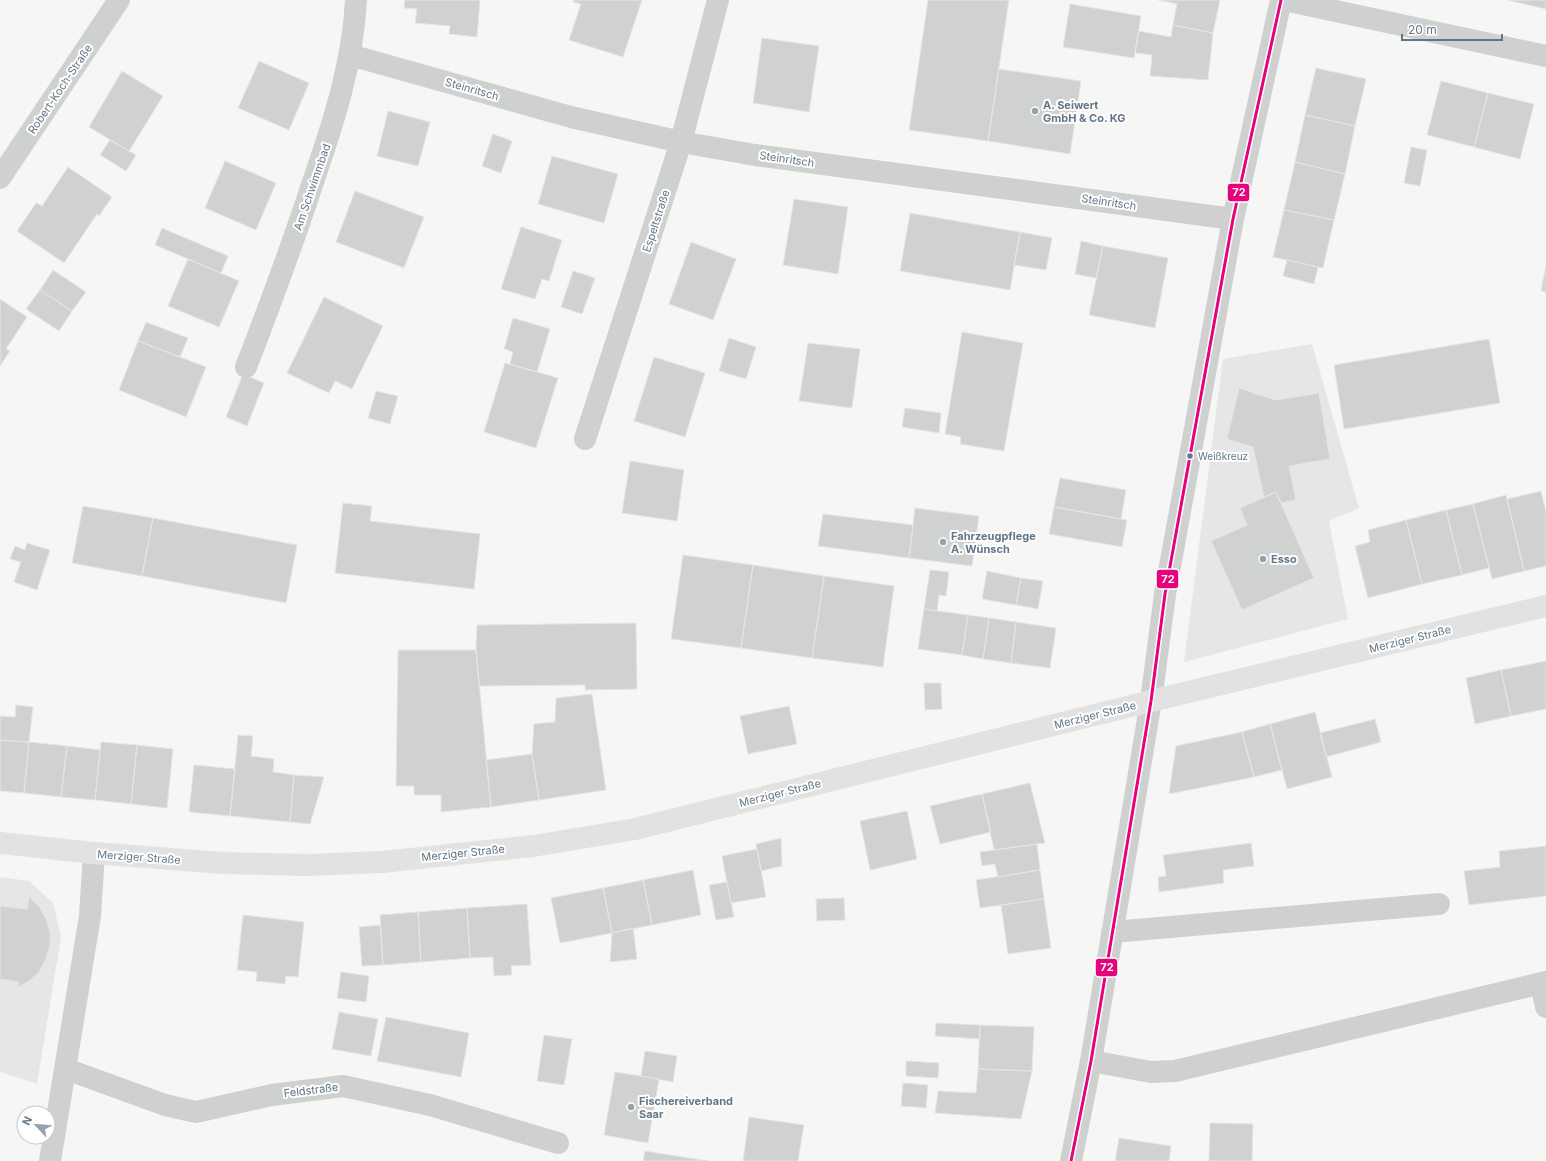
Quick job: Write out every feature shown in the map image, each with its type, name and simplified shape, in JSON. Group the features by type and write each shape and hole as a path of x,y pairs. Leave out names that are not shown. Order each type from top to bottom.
{"main road":[{"name":"Merziger Straße","path":"0,844 223,863 308,865 382,862 534,846 635,829 1151,701 1546,606"}],"street":[{"name":"Robert-Koch-Straße","path":"0,178 119,0"},
{"name":"Am Schwimmbad","path":"246,367 290,253 329,137 350,55 356,0"},
{"name":"Espeltstraße","path":"585,439 681,142 718,0"},
{"path":"1072,1161 1091,1061 1151,701 1165,594 1233,219 1281,0"},
{"path":"1284,0 1546,56"},
{"name":"Steinritsch","path":"350,55 571,117 681,142 763,156 1233,219"},
{"path":"51,1152 66,1069 90,916 94,853"},
{"path":"1112,932 1439,904"},
{"path":"1091,1061 1151,1072 1175,1071 1544,982 1546,1007"},
{"name":"Feldstraße","path":"66,1069 165,1105 196,1112 272,1095 343,1086 430,1105 558,1143"}],"shaded area":[{"path":"1312,344 1359,508 1329,521 1348,619 1184,662 1223,359"},
{"path":"0,877 29,881 53,903 61,937 37,1084 0,1072"}],"building":[{"path":"405,0 480,0 477,37 449,34 450,26 415,23 417,9 404,8"},
{"path":"574,0 642,0 623,57 569,40 581,4 573,2"},
{"path":"928,0 1009,0 988,141 909,130"},
{"path":"1158,0 1220,0 1213,33 1173,25 1177,4"},
{"path":"1507,0 1546,0 1546,9"},
{"path":"1070,4 1141,16 1134,58 1063,47"},
{"path":"1173,25 1213,33 1208,80 1150,76 1152,55 1135,53 1139,31 1171,37"},
{"path":"762,38 819,46 809,112 753,103"},
{"path":"259,61 309,83 289,130 238,108"},
{"path":"1316,68 1366,79 1355,126 1305,115"},
{"name":"A. Seiwert GmbH & Co. KG","path":"999,69 1081,81 1070,154 988,141"},
{"path":"122,71 163,96 129,151 89,127"},
{"path":"1441,81 1488,93 1474,147 1427,135"},
{"path":"1488,93 1534,104 1520,159 1474,147"},
{"path":"388,111 430,122 418,166 377,156"},
{"path":"1305,115 1355,126 1345,174 1295,162"},
{"path":"493,134 512,141 501,173 482,166"},
{"path":"110,140 136,155 126,171 100,155"},
{"path":"1411,147 1427,150 1420,186 1404,183"},
{"path":"552,156 618,174 604,223 538,204"},
{"path":"225,161 276,183 256,230 205,208"},
{"path":"1295,162 1345,174 1334,220 1284,210"},
{"path":"68,167 112,197 99,216 97,214 64,263 17,231 36,203 42,206"},
{"path":"355,191 424,217 404,268 336,242"},
{"path":"794,199 848,207 838,274 783,265"},
{"path":"1284,210 1334,220 1323,268 1273,257"},
{"path":"910,213 1020,232 1010,290 900,271"},
{"path":"521,227 562,240 549,281 542,279 535,299 501,289"},
{"path":"162,228 228,256 221,273 155,245"},
{"path":"1020,232 1052,238 1046,270 1014,265"},
{"path":"1081,241 1103,246 1096,278 1075,274"},
{"path":"691,242 736,259 713,320 669,304"},
{"path":"1103,246 1168,258 1155,328 1089,315"},
{"path":"188,259 239,281 219,327 168,306"},
{"path":"1287,260 1318,267 1314,284 1283,276"},
{"path":"1546,265 1546,292 1541,291"},
{"path":"53,270 86,292 72,311 40,290"},
{"path":"573,271 595,278 582,314 561,307"},
{"path":"40,290 72,311 59,331 26,309"},
{"path":"324,297 383,326 352,389 335,381 329,393 287,373"},
{"path":"0,299 27,317 6,349 10,351 0,366"},
{"path":"513,318 550,329 537,372 510,364 513,352 504,349"},
{"path":"146,322 188,338 180,357 138,341"},
{"path":"962,332 1023,343 1004,451 960,444 961,437 945,434"},
{"path":"729,338 756,347 746,379 719,371"},
{"path":"1489,339 1500,403 1344,429 1334,365"},
{"path":"138,341 206,367 186,417 119,390"},
{"path":"808,343 860,349 852,408 799,401"},
{"path":"654,357 705,373 685,437 634,421"},
{"path":"505,363 558,378 536,448 484,432"},
{"path":"243,374 264,383 247,426 226,417"},
{"path":"1239,388 1275,400 1319,393 1330,459 1289,466 1296,500 1281,503 1276,492 1264,497 1253,447 1227,439"},
{"path":"376,391 398,396 390,424 368,418"},
{"path":"905,408 941,413 939,433 902,427"},
{"path":"630,461 684,470 677,521 622,513"},
{"path":"1060,478 1126,490 1121,519 1054,507"},
{"path":"1541,491 1546,511 1546,566 1524,571 1507,499"},
{"name":"Esso","path":"1276,492 1314,578 1242,610 1211,541 1247,525 1240,508"},
{"path":"1506,495 1524,571 1492,579 1473,504"},
{"path":"343,503 372,506 370,521 480,534 474,589 335,573"},
{"path":"1473,504 1489,568 1462,575 1446,510"},
{"path":"83,506 153,518 142,576 72,563"},
{"path":"1054,507 1127,520 1122,547 1049,534"},
{"name":"Fahrzeugpflege A. Wünsch","path":"915,508 979,516 972,566 909,558"},
{"path":"1446,510 1462,575 1422,584 1406,520"},
{"path":"823,514 913,525 909,558 818,546"},
{"path":"153,518 297,545 286,603 142,576"},
{"path":"1406,520 1422,584 1368,598 1355,546 1370,542 1368,530"},
{"path":"27,543 50,550 37,590 14,582 21,562 10,559 15,546 25,550"},
{"path":"683,555 753,565 741,648 671,639"},
{"path":"753,565 824,576 812,658 741,648"},
{"path":"930,570 949,572 946,596 939,595 937,611 924,609"},
{"path":"987,571 1021,578 1016,605 982,599"},
{"path":"824,576 894,586 883,667 812,658"},
{"path":"1021,578 1043,581 1038,609 1016,605"},
{"path":"924,609 968,615 962,655 918,649"},
{"path":"968,615 989,618 983,659 962,655"},
{"path":"989,618 1016,622 1011,663 983,659"},
{"path":"1016,622 1056,628 1050,668 1011,663"},
{"path":"636,623 637,689 585,690 585,685 479,686 476,650 477,625"},
{"path":"398,650 476,650 491,807 441,812 441,795 414,795 414,786 396,786"},
{"path":"1546,661 1546,709 1511,716 1501,670"},
{"path":"1501,670 1511,716 1475,724 1466,678"},
{"path":"924,683 941,683 942,709 925,710"},
{"path":"592,694 606,790 539,800 532,754 534,724 555,722 556,698"},
{"path":"16,705 33,707 29,742 0,740 0,716 15,717"},
{"path":"789,706 797,744 748,754 740,716"},
{"path":"1315,712 1332,777 1287,789 1270,724"},
{"path":"1375,719 1381,742 1326,757 1320,733"},
{"path":"1270,724 1282,770 1254,777 1242,732"},
{"path":"1242,732 1254,777 1169,794 1176,746"},
{"path":"238,735 253,736 251,756 274,759 273,772 294,775 290,822 230,816"},
{"path":"0,740 29,742 24,793 0,791"},
{"path":"29,742 67,746 61,797 24,793"},
{"path":"101,742 137,745 131,804 95,800"},
{"path":"137,745 173,749 167,808 131,804"},
{"path":"67,746 100,750 95,800 61,797"},
{"path":"532,754 539,800 491,807 486,760"},
{"path":"194,765 235,769 230,816 189,812"},
{"path":"294,775 324,777 310,824 290,822"},
{"path":"1030,783 1045,843 994,850 982,794"},
{"path":"982,794 991,832 940,844 930,806"},
{"path":"907,811 917,859 870,870 860,821"},
{"path":"781,838 782,866 761,871 756,844"},
{"path":"1251,843 1254,866 1223,870 1224,883 1159,892 1158,877 1166,876 1163,855"},
{"path":"1037,844 1040,870 998,877 995,864 982,866 980,852"},
{"path":"1546,846 1546,896 1469,905 1464,871 1500,867 1499,851"},
{"path":"757,849 766,897 731,903 722,856"},
{"path":"693,870 701,915 652,925 643,880"},
{"path":"1040,870 1044,899 980,908 976,880"},
{"path":"643,880 652,925 612,933 603,888"},
{"path":"727,882 734,917 716,920 709,885"},
{"path":"603,888 612,933 560,943 551,898"},
{"path":"29,897 39,906 46,919 50,932 50,946 46,959 39,972 29,981 17,988 19,982 0,979 0,906 27,909"},
{"path":"844,898 845,920 817,921 816,899"},
{"path":"1044,899 1051,948 1008,954 1001,905"},
{"path":"527,904 531,965 511,966 512,975 494,976 493,957 470,958 467,908"},
{"path":"467,908 470,958 421,962 418,912"},
{"path":"418,912 421,962 383,965 380,915"},
{"path":"243,915 304,922 298,977 286,976 285,984 256,981 257,972 237,970"},
{"path":"380,925 383,965 362,966 359,927"},
{"path":"633,928 637,959 610,962 612,933"},
{"path":"341,972 369,976 366,1002 337,998"},
{"path":"339,1012 378,1019 371,1056 332,1049"},
{"path":"386,1017 469,1033 461,1077 377,1061"},
{"path":"936,1023 980,1025 980,1039 935,1036"},
{"path":"980,1025 1034,1027 1032,1071 978,1069"},
{"path":"544,1035 572,1039 564,1085 537,1081"},
{"path":"645,1051 677,1056 673,1082 641,1076"},
{"path":"906,1061 939,1063 938,1078 906,1076"},
{"path":"978,1069 1032,1071 1021,1119 935,1113 938,1091 976,1093"},
{"name":"Fischereiverband Saar","path":"615,1072 659,1079 648,1143 604,1135"},
{"path":"903,1083 928,1085 926,1108 901,1106"},
{"path":"749,1117 804,1125 798,1161 743,1161"},
{"path":"1210,1123 1253,1124 1252,1161 1209,1161"},
{"path":"1119,1138 1171,1146 1169,1161 1115,1161"},
{"path":"645,1151 709,1161 643,1161"}],"transit line":[{"name":"72","path":"1071,1161 1091,1061 1151,701 1165,594 1233,219 1281,0"}],"place":[{"name":"A. Seiwert GmbH & Co. KG","path":"1035,111"},
{"name":"Weißkreuz","path":"1190,456"},
{"name":"Fahrzeugpflege A. Wünsch","path":"943,542"},
{"name":"Esso","path":"1263,559"},
{"name":"Fischereiverband Saar","path":"631,1107"}]}
